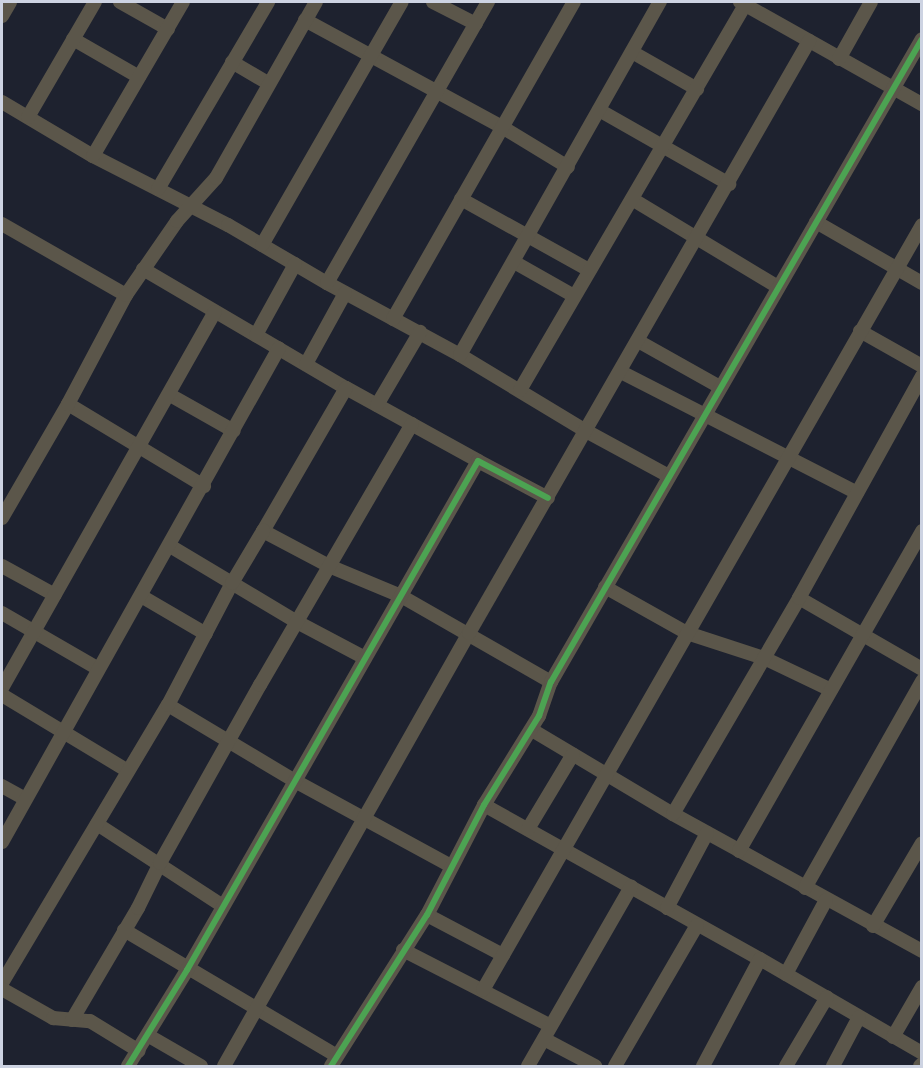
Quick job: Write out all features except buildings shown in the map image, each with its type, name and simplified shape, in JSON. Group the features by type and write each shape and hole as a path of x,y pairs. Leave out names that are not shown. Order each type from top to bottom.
{"street":[{"path":"2,16 10,2"},
{"path":"28,117 95,2"},
{"path":"120,2 168,28"},
{"path":"93,156 183,2"},
{"path":"158,189 268,2"},
{"path":"2,518 68,404 126,295 177,220 216,178 316,2"},
{"path":"262,245 402,2"},
{"path":"433,2 476,24"},
{"path":"327,283 488,2"},
{"path":"393,319 574,2"},
{"path":"460,355 529,237 660,2"},
{"path":"520,390 664,147 744,2 921,105"},
{"path":"839,59 871,2"},
{"path":"305,20 502,127 568,167"},
{"path":"73,39 139,77"},
{"path":"124,930 334,1061 427,915 484,804 532,730 550,682 921,39"},
{"path":"224,1066 366,819 469,633 698,238 809,41"},
{"path":"632,52 697,89"},
{"path":"232,62 268,83"},
{"path":"2,102 93,156 190,206 345,293 420,332 586,431 669,477"},
{"path":"599,110 729,184"},
{"path":"461,199 590,270"},
{"path":"632,199 778,287"},
{"path":"816,222 921,283"},
{"path":"2,224 126,295"},
{"path":"483,990 921,225"},
{"path":"514,262 574,296"},
{"path":"256,335 295,264"},
{"path":"143,269 346,388 548,498"},
{"path":"306,364 345,293"},
{"path":"2,688 215,312"},
{"path":"860,331 921,366"},
{"path":"377,405 420,332"},
{"path":"638,341 720,387"},
{"path":"2,842 97,668 170,546 279,348"},
{"path":"621,372 702,416 787,456 857,493"},
{"path":"673,814 799,598 921,376"},
{"path":"2,983 168,705 232,583 346,388"},
{"path":"170,395 234,432"},
{"path":"68,404 204,486"},
{"path":"72,1020 412,424"},
{"path":"128,1066 187,970 478,460"},
{"path":"263,531 329,567 401,596 469,633 550,682"},
{"path":"739,851 921,531"},
{"path":"170,546 297,622 365,658"},
{"path":"2,566 55,595"},
{"path":"605,587 687,633 764,658 831,690"},
{"path":"141,596 206,634"},
{"path":"799,598 921,669"},
{"path":"2,613 97,668"},
{"path":"805,888 921,681"},
{"path":"2,695 128,771"},
{"path":"168,705 295,781 452,866"},
{"path":"532,730 673,814 921,951"},
{"path":"528,829 573,754"},
{"path":"2,786 25,799"},
{"path":"484,804 827,997 921,1053"},
{"path":"97,824 223,906"},
{"path":"667,908 707,833"},
{"path":"873,926 921,843"},
{"path":"528,1066 631,888"},
{"path":"786,974 826,900"},
{"path":"427,915 503,955"},
{"path":"615,1066 697,925"},
{"path":"403,950 483,990 595,1066"},
{"path":"703,1066 760,959"},
{"path":"894,1037 921,987"},
{"path":"2,989 53,1018 90,1021 139,1050"},
{"path":"786,1066 827,997"},
{"path":"833,1066 860,1017"},
{"path":"148,1036 201,1066"}],"cycle path":[{"path":"331,1066 427,915 484,805 539,716 551,682 922,39"},
{"path":"128,1066 187,970 478,461 548,498"}]}
